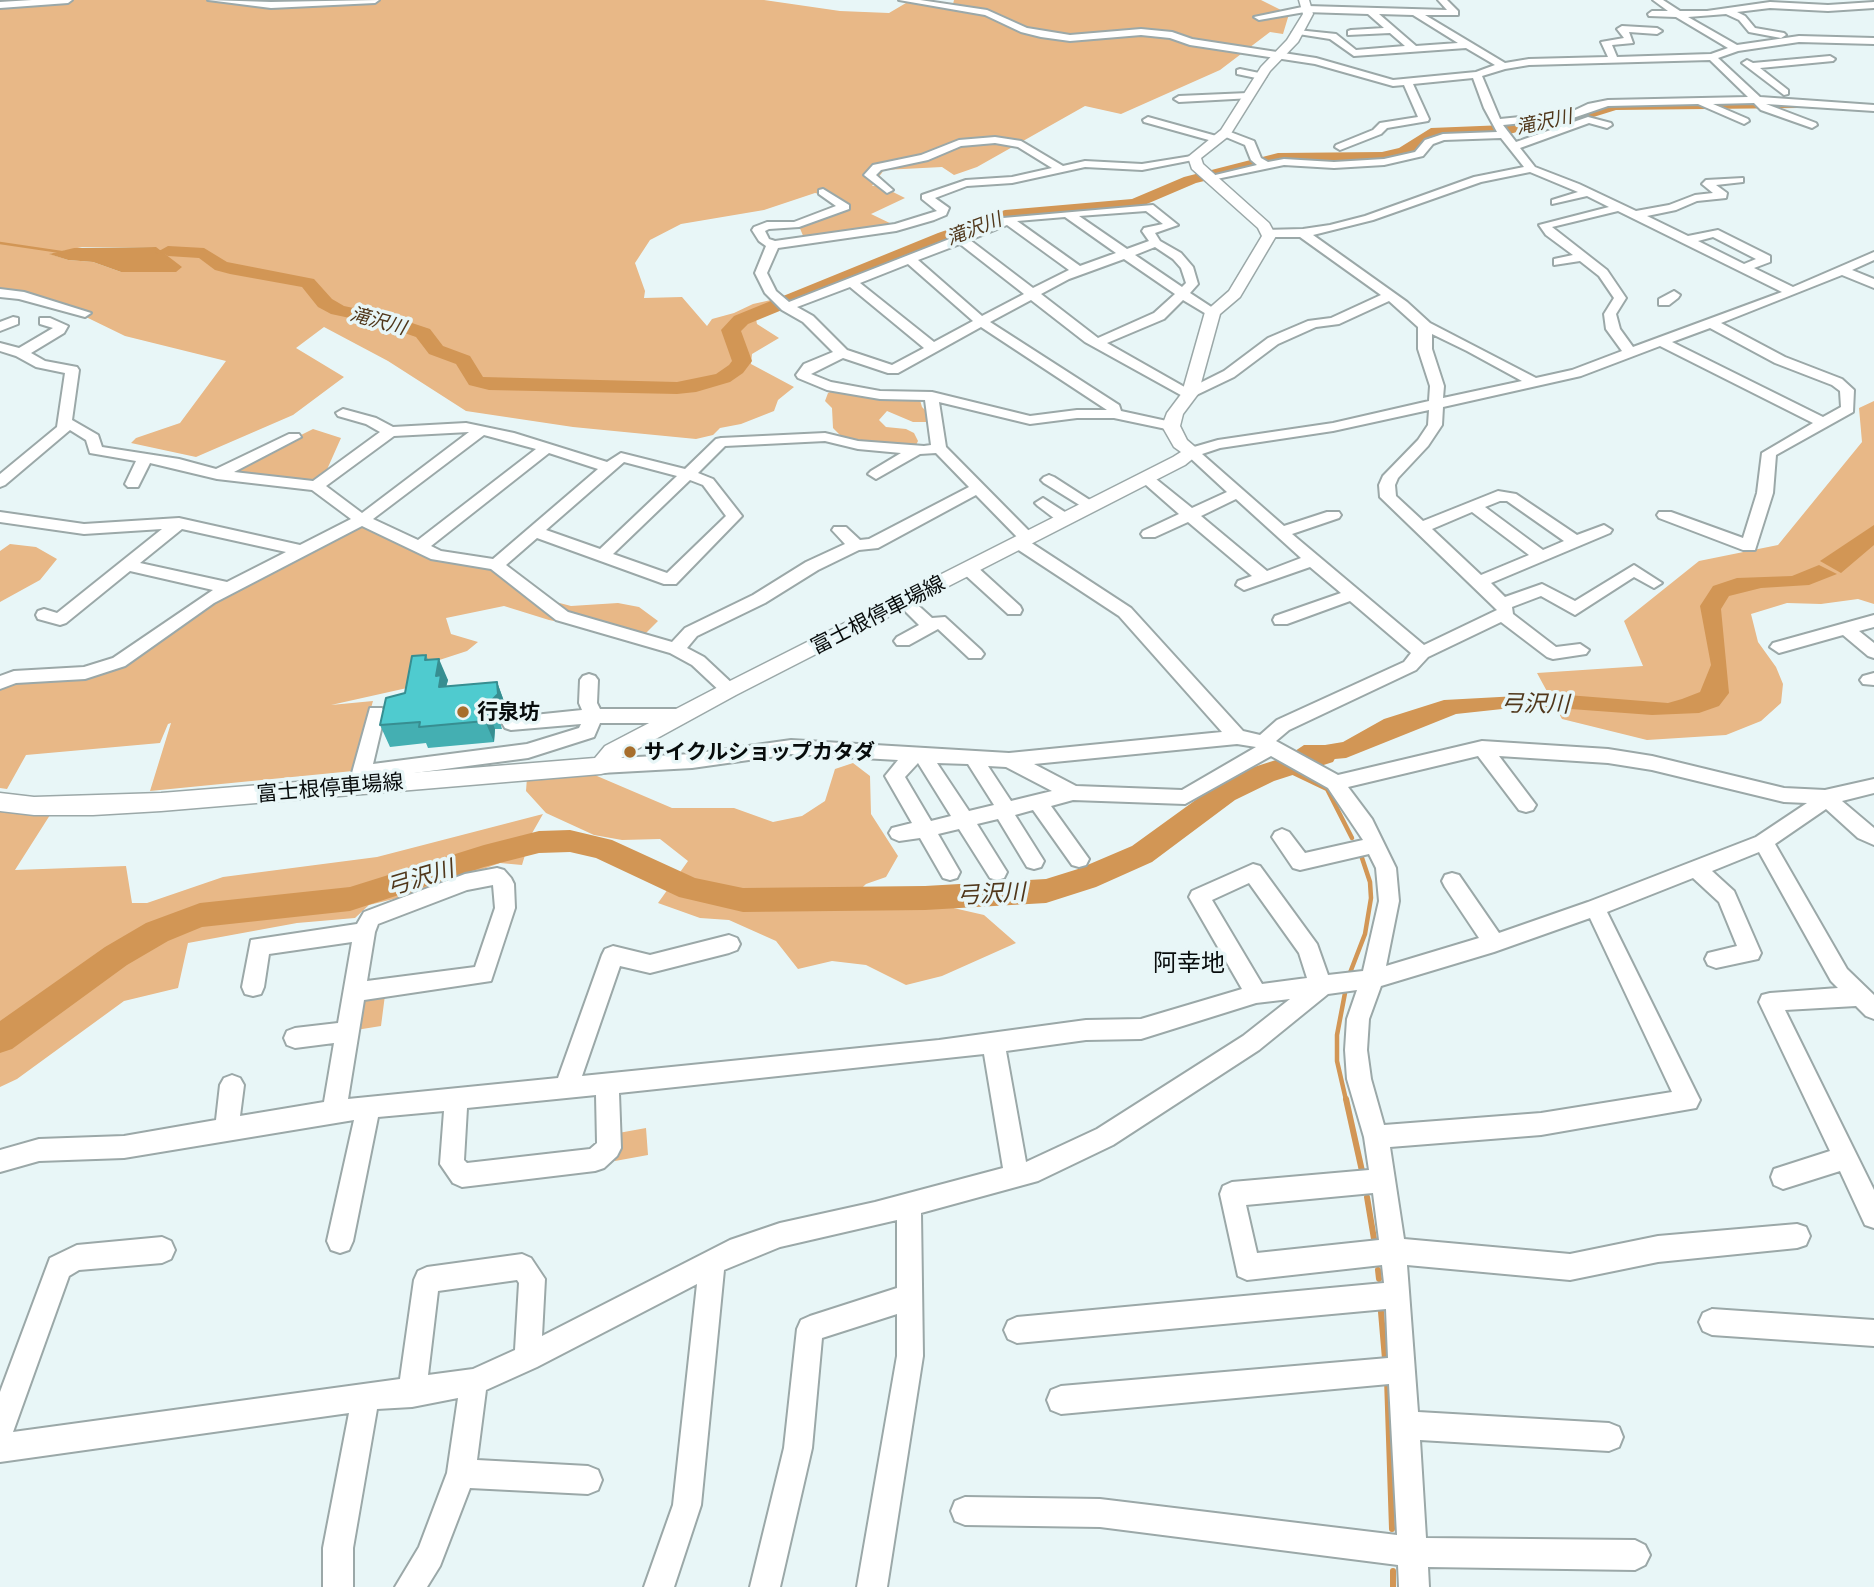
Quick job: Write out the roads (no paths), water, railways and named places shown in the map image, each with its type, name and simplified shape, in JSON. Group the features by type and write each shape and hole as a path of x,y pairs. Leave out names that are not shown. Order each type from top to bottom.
{"main road":[{"path":"1192,452 1180,443 1171,426 1175,413 1189,394 1213,312 1235,293 1268,233 1264,226 1208,176 1194,157 1221,136 1261,76 1297,33 1306,19 1306,6"},
{"name":"富士根停車場線","path":"0,802 58,806 147,803 601,766 613,752 680,716 1192,452"}],"street":[{"path":"0,5 68,0"},
{"path":"212,0 271,5 375,0"},
{"path":"903,0 991,10 1024,30 1041,34 1070,38 1141,32 1172,35 1190,42 1281,54 1332,65 1387,85 1477,75 1529,62 1573,58 1593,57 1614,61 1712,57 1732,50 1799,39"},
{"path":"1259,17 1306,6 1455,13 1442,0"},
{"path":"1866,0 1874,5"},
{"path":"1658,1 1732,50 1784,92"},
{"path":"1652,15 1707,14 1770,5 1828,8 1874,5"},
{"path":"1370,10 1414,49"},
{"path":"1725,10 1742,18 1752,30 1799,39 1874,41"},
{"path":"1416,13 1501,70"},
{"path":"1422,27 1433,26"},
{"path":"1352,34 1411,27"},
{"path":"1614,61 1606,42 1630,41 1622,29 1657,31"},
{"path":"1370,32 1391,51"},
{"path":"1297,33 1333,36 1354,53 1466,45"},
{"path":"1464,58 1481,55"},
{"path":"1712,57 1761,104 1812,125"},
{"path":"1751,66 1830,59"},
{"path":"1323,73 1332,65"},
{"path":"1379,65 1387,85"},
{"path":"1240,72 1261,76"},
{"path":"1477,75 1489,108 1513,148 1531,169 1587,192 1793,292"},
{"path":"1340,146 1377,132 1384,125 1424,119 1408,83"},
{"path":"1179,99 1248,96"},
{"path":"1208,176 1284,162 1334,165 1384,162 1419,154 1429,142 1443,137 1573,115 1592,106 1608,103 1874,108"},
{"path":"1685,109 1704,104 1727,118 1744,121"},
{"path":"1148,120 1250,143 1256,160 1266,166"},
{"path":"1513,148 1588,120 1607,125"},
{"path":"887,190 870,175 877,167 924,158 959,143 972,141 995,140 1021,144 1061,169"},
{"path":"823,192 845,206 795,225 768,226 758,230 765,241 773,245 920,221 942,213 943,208 926,197 966,183 1013,180 1085,164 1142,167 1194,157"},
{"path":"1268,233 1303,233 1369,218 1478,180 1531,169"},
{"path":"1635,215 1672,208 1695,198 1722,196 1708,184 1719,179 1740,180"},
{"path":"1556,202 1587,192"},
{"path":"785,305 1007,220 1035,215 1152,207 1172,225 1148,231 1156,243 1177,256 1186,267 1192,284 1159,316 1097,343"},
{"path":"1618,208 1545,225 1603,274 1620,298 1611,314 1613,328 1630,352"},
{"path":"1068,214 1213,312"},
{"path":"1007,220 1077,270"},
{"path":"1303,233 1390,296 1425,326 1536,383"},
{"path":"1689,240 1714,233 1766,259 1744,268"},
{"path":"960,238 1097,343 1189,394 1229,374 1273,341 1312,324 1334,321 1390,296"},
{"path":"773,245 761,273 771,293 808,319 842,353 893,370 984,323 1032,293 1077,270 1156,243"},
{"path":"1192,452 1218,444 1333,427 1576,373 1793,292 1874,256"},
{"path":"1558,262 1582,257"},
{"path":"908,258 984,323 1114,408 1114,414"},
{"path":"1844,271 1874,284"},
{"path":"850,281 934,349"},
{"path":"0,293 20,295 85,313"},
{"path":"21,353 59,330 61,326 46,321"},
{"path":"1665,515 1749,546 1765,493 1769,453 1848,409 1847,390 1836,382 1780,360 1711,323"},
{"path":"1425,326 1425,349 1433,368 1438,405 1434,425 1423,443 1391,476 1387,485 1388,497 1479,582 1502,609 1553,653 1580,650"},
{"path":"1660,341 1822,422"},
{"path":"0,347 41,363 72,370 65,428 3,476"},
{"path":"842,353 808,367 803,375 827,386 888,396 932,396 1030,420 1077,414 1114,414 1171,426"},
{"path":"888,396 893,370"},
{"path":"932,396 932,413 939,448 1024,540 1125,612 1237,737"},
{"path":"343,412 371,421 390,432"},
{"path":"67,423 93,439 95,450 202,467 217,474 316,486 362,520 436,555 496,565 562,615 676,649 698,661 729,690"},
{"path":"316,486 390,432 466,427 509,436 608,467"},
{"path":"0,683 14,677 85,673 119,662 208,599 362,520 480,431"},
{"path":"217,474 294,437"},
{"path":"602,556 721,442 825,437 858,445 916,450 939,448"},
{"path":"419,547 545,449"},
{"path":"876,474 916,450"},
{"path":"1192,452 1312,560 1422,653"},
{"path":"496,565 621,457 688,474 708,482 734,516 670,580 536,533"},
{"path":"133,484 145,458"},
{"path":"1146,478 1265,578"},
{"path":"1049,480 1091,506"},
{"path":"676,649 691,632 759,599 812,566 856,545 872,544 978,488"},
{"path":"1149,534 1237,493"},
{"path":"1421,528 1498,496 1511,497 1576,541"},
{"path":"1043,503 1065,519"},
{"path":"1473,506 1541,556"},
{"path":"1281,532 1333,515"},
{"path":"0,517 84,529 179,523 302,551"},
{"path":"44,615 60,619 179,523"},
{"path":"840,530 856,545"},
{"path":"1479,582 1604,530"},
{"path":"1244,586 1312,560"},
{"path":"128,565 229,588"},
{"path":"969,569 1014,610"},
{"path":"899,833 927,829 1073,793 1185,797 1272,747 1283,725 1410,666 1422,653 1542,589 1575,609 1634,570 1654,583"},
{"path":"1281,620 1354,594"},
{"path":"904,602 931,626"},
{"path":"903,641 939,621 975,654"},
{"path":"1779,647 1874,621"},
{"path":"1846,629 1874,652"},
{"path":"376,713 361,773 528,751 587,732 593,716 588,702 589,680"},
{"path":"511,723 593,716 680,716"},
{"path":"601,766 692,761 791,747 1009,760 1237,737 1272,747 1299,765 1335,783 1366,824 1386,868 1389,901 1372,979 1358,1019 1356,1050 1359,1079 1376,1137 1398,1295 1414,1587"},
{"path":"1335,783 1482,748 1608,756 1652,763 1784,795 1825,797 1874,786"},
{"path":"1482,748 1527,805"},
{"path":"919,754 997,872"},
{"path":"919,754 895,775 950,872"},
{"path":"972,756 1034,861"},
{"path":"1009,760 1073,793"},
{"path":"1825,797 1865,833 1874,836"},
{"path":"0,1161 39,1150 124,1147 368,1107 457,1100 993,1043 1086,1030 1141,1029 1256,994 1372,979 1494,943 1595,908 1763,842 1818,806 1825,797"},
{"path":"1038,803 1079,859"},
{"path":"1282,837 1300,862 1375,845"},
{"path":"1763,842 1839,975 1866,1003"},
{"path":"1697,869 1727,897 1750,953 1716,959"},
{"path":"1256,994 1199,897 1253,872 1309,950 1321,987"},
{"path":"334,1111 364,932 371,918 435,892 497,876 504,884 505,908 483,975 355,992"},
{"path":"1452,881 1494,943"},
{"path":"1376,1137 1541,1125 1688,1100 1595,908"},
{"path":"253,987 259,946 364,932"},
{"path":"566,1087 613,955 650,964 729,944"},
{"path":"0,1448 366,1396 412,1393 474,1382 528,1358 712,1262 780,1235 909,1204 990,1181 1017,1177 1105,1137 1251,1043 1321,987"},
{"path":"1866,1003 1770,1002 1872,1209"},
{"path":"295,1038 349,1031"},
{"path":"993,1043 1017,1177"},
{"path":"457,1100 452,1164 463,1175 595,1160 609,1148 607,1082"},
{"path":"228,1129 232,1085"},
{"path":"340,1241 368,1107"},
{"path":"1783,1177 1836,1160 1847,1160"},
{"path":"1381,1181 1232,1194 1247,1267 1393,1251 1570,1267 1658,1249 1797,1236"},
{"path":"872,1587 910,1356 909,1204"},
{"path":"0,1430 59,1266 77,1258 162,1250"},
{"path":"659,1587 687,1505 712,1262"},
{"path":"412,1393 427,1280 522,1267 532,1279 528,1358"},
{"path":"1017,1329 1398,1295"},
{"path":"765,1587 798,1448 810,1329 910,1297"},
{"path":"1712,1322 1874,1333"},
{"path":"1061,1400 1401,1370"},
{"path":"411,1587 430,1556 461,1473 474,1382"},
{"path":"338,1587 338,1548 366,1396"},
{"path":"1404,1425 1609,1437"},
{"path":"461,1473 588,1480"},
{"path":"965,1511 1100,1514 1412,1552 1635,1555"}],"water":[{"path":"156,247 182,267 176,272 121,272 93,262 68,260 49,254 74,248"},
{"path":"1874,525 1874,545 1841,573 1820,561"},
{"path":"1819,565 1837,574 1809,585 1761,588 1729,596 1721,609 1729,693 1719,706 1699,713 1652,715 1530,706 1456,714 1346,758 1301,762 1289,755 1304,745 1343,742 1384,719 1444,700 1555,694 1668,703 1682,699 1700,692 1711,665 1700,606 1713,586 1737,578 1792,576"}],"waterway":[{"name":"滝沢川","path":"168,251 204,253 221,266 308,283 325,303 338,310 384,320 423,333 436,350 463,360 476,381 489,384 677,388 723,378 736,369 742,361 731,330 741,320 944,237 1011,214 1135,204 1190,180 1278,158 1382,157 1404,152 1431,133 1506,130 1545,119 1571,119 1615,106 1793,105"},
{"path":"0,243 61,252"},
{"path":"157,252 168,251"},
{"name":"弓沢川","path":"0,1039 116,956 157,932 200,915 350,899 484,856 539,842 570,841 602,848 690,889 743,900 925,898 1046,891 1086,879 1142,854 1225,793 1264,774 1323,755"},
{"path":"1283,768 1327,789 1352,838"},
{"path":"1348,978 1365,934 1371,898 1370,882 1360,852"},
{"path":"1345,993 1337,1035 1337,1061 1346,1100"},
{"path":"1346,1099 1362,1171"},
{"path":"1367,1197 1374,1239"},
{"path":"1378,1270 1379,1279"},
{"path":"1381,1312 1385,1359"},
{"path":"1387,1379 1392,1529"},
{"path":"1393,1571 1393,1587"}],"place":[{"name":"行泉坊","path":"463,712"},
{"name":"サイクルショップカタダ","path":"630,752"}],"district":[{"name":"阿幸地","path":"1189,963"}]}
